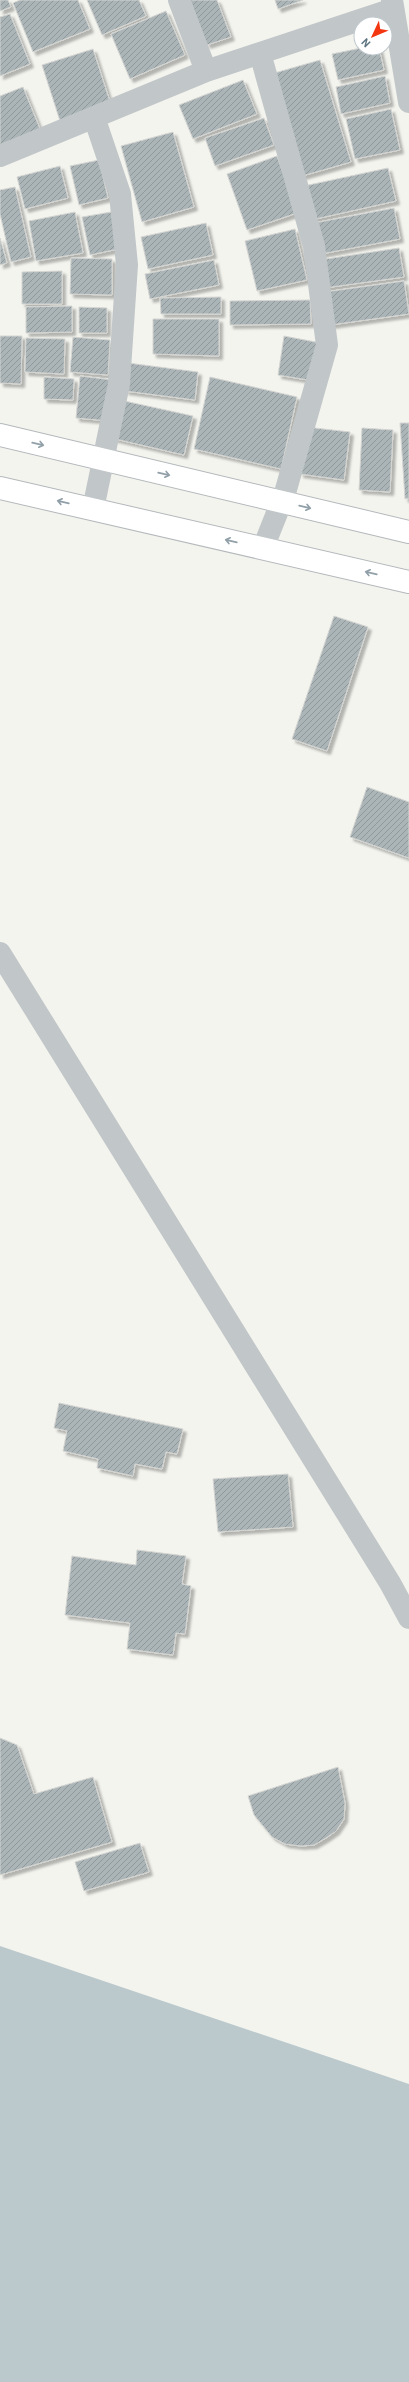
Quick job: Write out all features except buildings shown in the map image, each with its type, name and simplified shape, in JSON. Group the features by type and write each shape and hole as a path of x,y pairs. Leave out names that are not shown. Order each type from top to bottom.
{"main road":[{"path":"0,435 409,532"},
{"path":"0,488 409,582"}],"street":[{"path":"179,0 206,71"},
{"path":"0,156 206,71 393,5 409,102"},
{"path":"260,53 314,246 327,345 281,502 264,548"},
{"path":"93,509 119,384 127,265 120,194 94,117"},
{"path":"0,953 390,1583 409,1618"}],"shaded area":[{"path":"0,1946 409,2084 409,2382 0,2382"}]}
